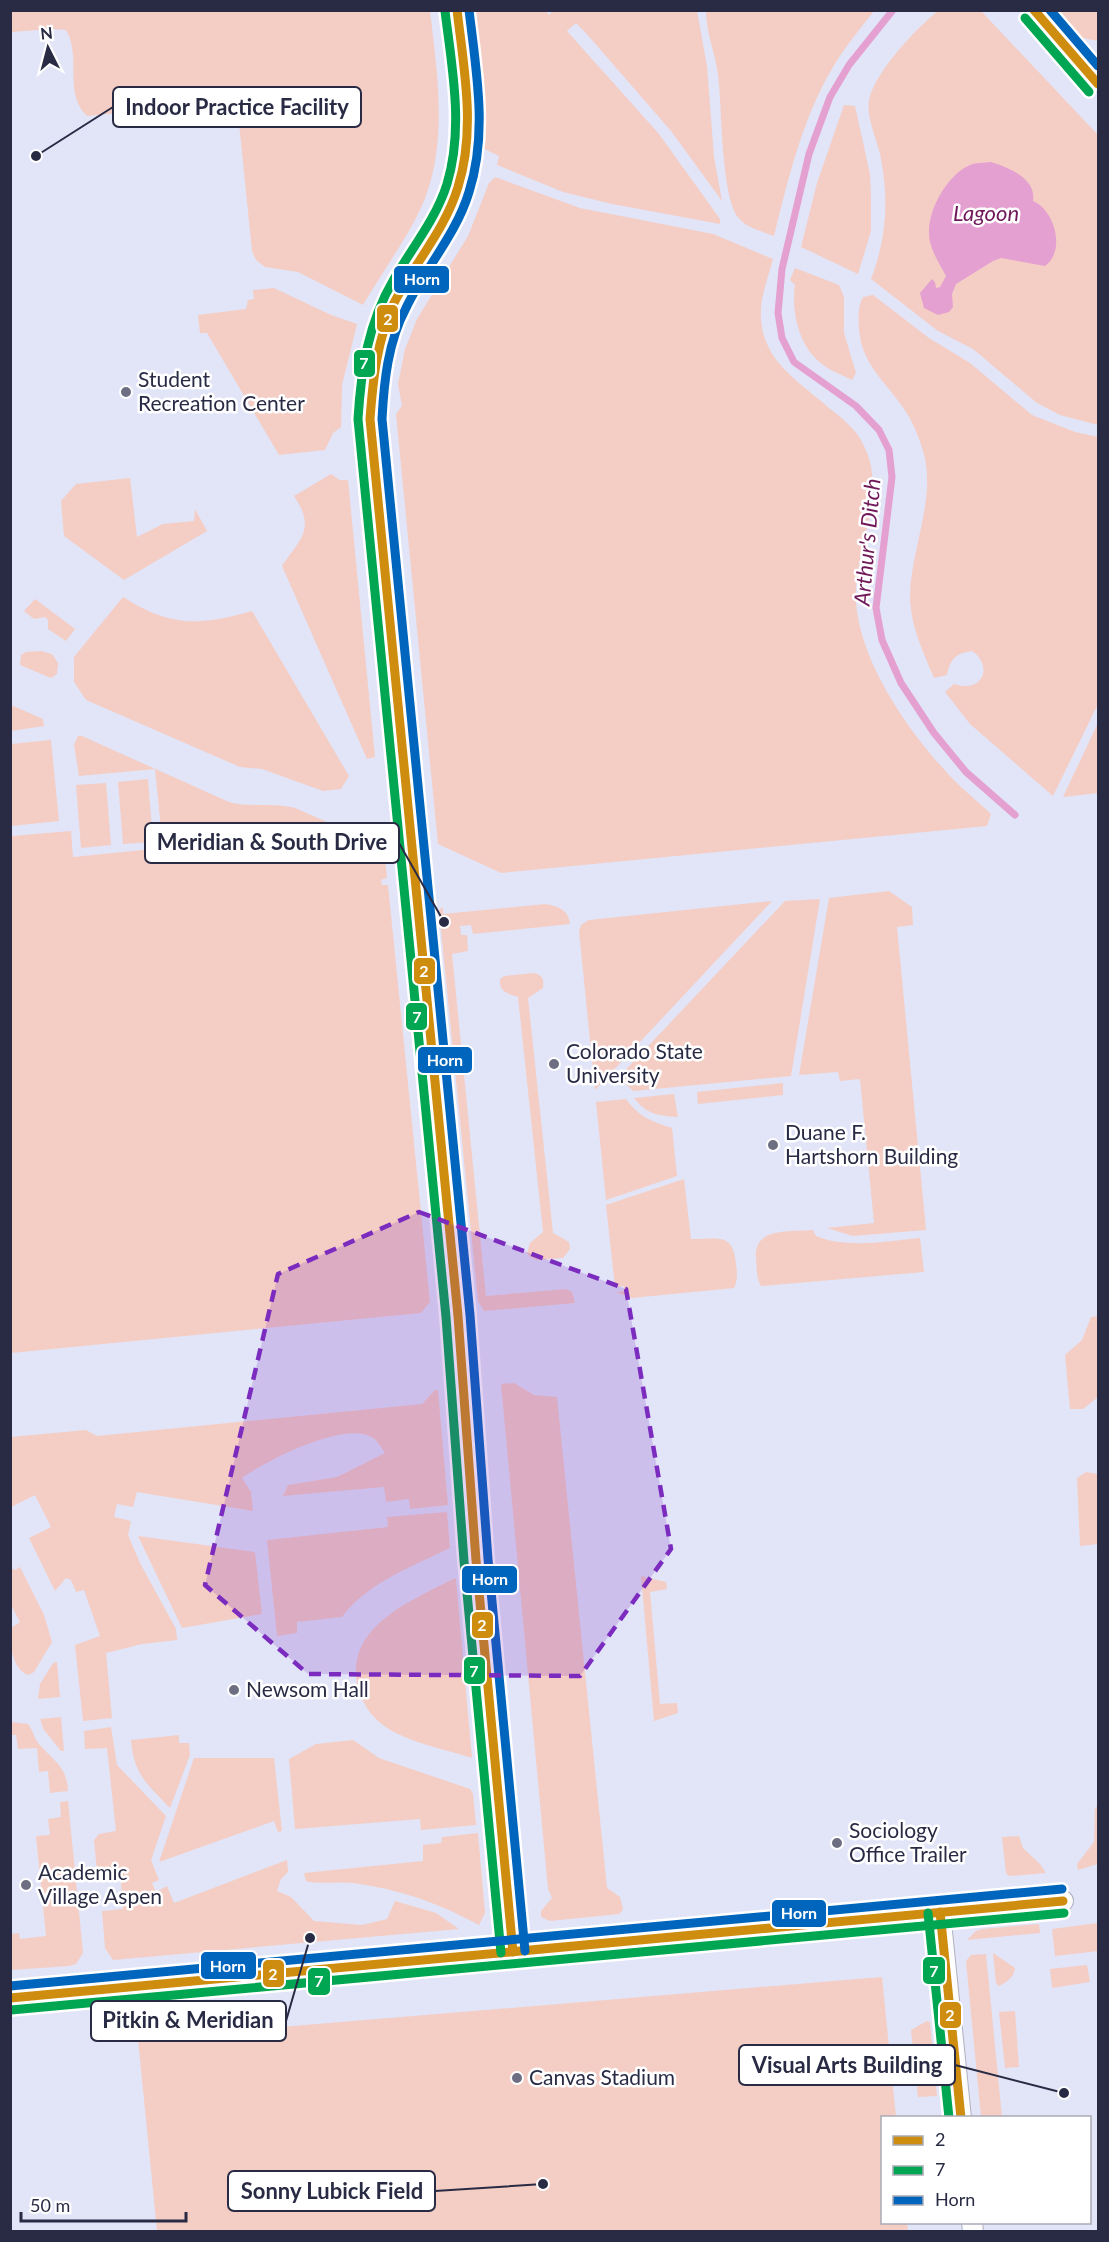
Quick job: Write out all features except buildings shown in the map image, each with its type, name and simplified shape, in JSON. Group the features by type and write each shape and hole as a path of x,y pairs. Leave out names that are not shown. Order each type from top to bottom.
{"street":[{"path":"457,10 467,104 462,170 445,220 388,319 377,350 370,419 458,1316 475,1548 513,1952"},
{"path":"10,1998 1063,1901"},
{"path":"940,1912 961,2116"}],"highlighted area":[{"path":"419,1212 626,1289 671,1549 580,1676 308,1674 205,1585 278,1274"}],"shaded area":[{"path":"11,10 430,11 439,116 434,169 427,194 416,218 363,305 298,272 265,267 256,260 252,251 239,123 237,114 232,109 216,104 87,116 76,97 73,51 66,30 11,32"},
{"path":"552,10 697,11 707,66 714,157 722,201 671,131 585,32 576,23 567,31 659,134 720,219 720,224 612,204 563,192 497,165 499,156 482,148 475,125 478,81 471,11 545,11 550,15"},
{"name":"Colorado State University","path":"11,11 1098,11 1098,2231 11,2232"},
{"path":"706,11 874,11 838,60 813,106 791,171 774,236 754,229 740,220 732,204 725,169 718,74 707,27"},
{"path":"938,11 981,11 1098,135 1098,425 1060,415 1037,403 973,349 938,331 871,279 883,233 885,186 880,154 870,120 869,100 879,77 898,51"},
{"path":"1057,11 1098,11 1098,41 1083,38"},
{"path":"844,105 855,106 870,174 871,231 858,274 801,247 817,183"},
{"path":"495,177 580,208 713,234 773,259 761,308 762,326 772,354 792,377 853,429 870,461 872,496 870,515 856,587 857,610 862,635 871,659 882,683 911,729 953,779 991,814 987,826 501,873 438,844 396,414 402,406 398,384 405,349 417,319 468,236 489,183"},
{"path":"795,268 839,285 844,297 844,333 856,373 852,380 822,364 814,357 802,339 794,306 795,285 790,280"},
{"path":"274,288 331,315 357,324 342,385 341,427 333,433 325,450 279,455 207,333 200,333 198,315 246,309 248,300 254,299 253,290"},
{"path":"873,295 929,338 970,363 1032,415 1075,432 1098,437 1098,704 1053,796 970,724 945,692 954,684 964,686 978,682 983,670 978,657 972,651 962,653 952,661 947,675 934,678 918,638 912,617 910,595 911,577 925,504 927,468 910,418 869,362 860,340 859,308 863,297"},
{"path":"331,474 340,480 348,480 375,757 367,759 282,566 300,540 305,525 301,507 294,496"},
{"path":"130,478 137,537 163,524 194,521 195,509 207,531 124,580 64,536 61,501 76,484"},
{"path":"123,597 156,614 186,621 217,619 252,611 349,776 341,789 323,791 262,769 240,767 86,700 74,682 74,657"},
{"path":"35,599 75,629 66,641 48,629 48,620 45,617 34,619 24,611"},
{"path":"41,651 52,654 58,663 57,674 51,678 20,665 21,655 26,652"},
{"path":"11,705 43,719 44,726 11,731"},
{"path":"1098,723 1098,793 1063,797"},
{"path":"78,736 82,736 229,802 295,808 384,847 387,878 381,880 382,885 388,885 430,1302 421,1313 11,1353 11,836 71,831 73,857 163,848 155,769 79,776 74,745"},
{"path":"51,740 59,821 11,826 11,744"},
{"path":"148,779 153,842 123,844 118,782"},
{"path":"106,783 111,845 81,848 76,785"},
{"path":"889,891 912,907 913,925 897,927 926,1230 853,1236 827,1228 874,1223 860,1079 840,1081 838,1072 799,1075 829,898"},
{"path":"820,899 791,1076 633,1091 619,1077 785,901"},
{"path":"772,901 595,1090 579,931 581,925 589,920"},
{"path":"545,904 562,909 568,915 570,924 473,934 471,925 460,926 461,935 467,935 468,951 452,954 486,1296 566,1289 572,1292 575,1303 484,1311 478,1301 439,910 443,907 443,914"},
{"path":"535,973 540,975 543,988 528,998 553,1233 569,1242 570,1249 563,1258 537,1260 527,1253 530,1243 543,1232 518,997 503,990 500,984 500,979 504,976"},
{"path":"783,1083 783,1095 698,1104 697,1092"},
{"path":"674,1094 678,1117 653,1113 643,1108 634,1098"},
{"path":"626,1099 646,1118 672,1128 677,1176 606,1200 596,1102"},
{"path":"684,1179 691,1239 722,1240 731,1246 737,1270 734,1288 632,1298 616,1292 624,1291 624,1286 615,1287 606,1205"},
{"path":"813,1230 816,1236 828,1240 854,1243 920,1238 924,1272 761,1286 757,1276 756,1258 760,1241 775,1233"},
{"path":"1098,1316 1098,1397 1083,1409 1070,1409 1065,1355 1082,1340 1091,1317"},
{"path":"514,1383 534,1395 557,1397 607,1888 620,1897 623,1909 619,1914 550,1921 541,1917 541,1911 552,1898 548,1889 501,1384"},
{"path":"435,1390 438,1390 448,1505 410,1509 409,1499 386,1502 384,1487 283,1496 288,1485 337,1477 385,1453 375,1439 361,1434 345,1434 306,1444 242,1478 251,1492 253,1511 137,1492 133,1507 117,1504 114,1517 131,1521 128,1535 140,1563 176,1629 177,1640 142,1644 106,1653 112,1718 83,1721 75,1645 100,1636 84,1590 76,1592 71,1580 66,1578 55,1591 29,1538 51,1527 35,1495 11,1507 11,1437 86,1430 97,1436 422,1404"},
{"path":"1086,1472 1098,1474 1098,1544 1080,1546 1077,1478"},
{"path":"447,1512 450,1548 377,1585 364,1594 342,1617 297,1622 297,1633 277,1636 267,1540 388,1527 387,1517"},
{"path":"138,1536 255,1552 262,1614 182,1628"},
{"path":"20,1567 44,1615 52,1642 34,1672 28,1675 22,1672 15,1661 11,1641 11,1628 20,1622 11,1605 11,1568 15,1570"},
{"path":"641,1576 666,1582 667,1589 650,1592 660,1704 677,1703 678,1713 654,1721"},
{"path":"455,1578 472,1758 412,1740 387,1728 367,1708 360,1694 356,1666 361,1647 371,1632 385,1618 419,1596"},
{"path":"57,1662 60,1697 38,1699 40,1684 53,1663"},
{"path":"61,1717 64,1751 61,1751 44,1730 40,1719"},
{"path":"10,1722 28,1724 37,1742 62,1770 68,1791 50,1793 48,1771 39,1772 37,1748 18,1749 16,1735 11,1735"},
{"path":"111,1727 117,1765 166,1816 151,1860 159,1880 152,1883 156,1892 167,1886 174,1903 287,1860 288,1872 281,1879 277,1891 291,1897 314,1921 362,1925 387,1919 395,1901 436,1913 459,1929 113,1960 105,1948 102,1911 123,1909 120,1870 97,1872 94,1840 99,1834 116,1831 107,1748 85,1749 84,1731"},
{"path":"179,1735 179,1743 189,1743 190,1755 170,1808 143,1778 135,1762 131,1740"},
{"path":"353,1740 379,1758 470,1789 473,1794 476,1825 421,1830 420,1819 295,1829 289,1759 316,1744"},
{"path":"194,1758 274,1758 282,1831 278,1832 274,1821 159,1862"},
{"path":"68,1801 83,1953 76,1964 69,1966 11,1970 11,1934 19,1933 20,1939 46,1936 36,1836 50,1835 48,1819 61,1817 60,1802"},
{"path":"1098,1805 1098,1864 1078,1870 1077,1864 1094,1842 1095,1809"},
{"path":"478,1833 485,1913 479,1925 449,1910 403,1893 353,1883 306,1881 304,1873 423,1861 423,1845 441,1843 442,1837"},
{"path":"1019,1836 1023,1848 1046,1873 1009,1876 1006,1873 1002,1837"},
{"path":"1098,1923 1098,1951 1055,1956 1052,1929"},
{"path":"1039,1924 1040,1933 967,1940 976,1931 982,1929"},
{"path":"993,1953 1015,1968 1009,1979 998,1986 996,1983"},
{"path":"986,1954 1002,2116 981,2116 966,1961 971,1955"},
{"path":"1087,1965 1090,1982 1052,1988 1050,1969"},
{"name":"Canvas Stadium","path":"882,1977 896,2116 881,2116 881,2224 907,2224 908,2231 157,2231 138,2039"},
{"path":"1015,2011 1019,2067 1005,2068 999,2012"},
{"path":"927,2021 930,2022 937,2096 918,2097 911,2030"}],"water":[{"name":"Lagoon","path":"991,162 1020,175 1031,186 1033,201 1041,206 1052,222 1055,231 1055,251 1045,266 1001,258 993,261 956,284 952,294 953,307 949,312 938,315 924,308 920,293 932,279 936,288 940,287 946,276 930,242 930,221 933,209 944,188 960,171 974,164"}],"waterway":[{"name":"Arthur's Ditch","path":"893,10 849,65 830,97 809,154 782,269 778,313 782,338 794,362 856,406 879,430 889,450 892,477 876,608 882,640 901,683 934,733 966,772 1015,815"}],"transit line":[{"name":"2","path":"457,10 467,99 463,165 458,187 445,218 402,289 388,317 377,360 370,419 458,1316 476,1560 513,1952"},
{"name":"Horn","path":"469,10 479,101 475,170 456,223 414,293 395,334 388,362 382,419 470,1315 488,1559 525,1951"},
{"name":"2","path":"1034,10 1098,84"},
{"name":"Horn","path":"1050,10 1098,66"},
{"name":"7","path":"445,11 455,98 456,120 452,163 437,209 394,279 378,313 367,347 358,419 446,1317 464,1561 501,1953"},
{"name":"7","path":"1025,18 1089,92"},
{"name":"Horn","path":"10,1986 1062,1889"},
{"name":"2","path":"10,1998 1063,1901"},
{"name":"2","path":"940,1912 961,2116"},
{"name":"7","path":"928,1913 949,2116"},
{"name":"7","path":"11,2010 1064,1913"}],"place":[{"name":"Indoor Practice Facility","path":"36,156"},
{"name":"Student Recreation Center","path":"126,392"},
{"name":"Meridian & South Drive","path":"444,922"},
{"name":"Colorado State University","path":"554,1064"},
{"name":"Duane F. Hartshorn Building","path":"773,1145"},
{"name":"Newsom Hall","path":"234,1690"},
{"name":"Sociology Office Trailer","path":"837,1843"},
{"name":"Academic Village Aspen","path":"26,1885"},
{"name":"Pitkin & Meridian","path":"310,1938"},
{"name":"Canvas Stadium","path":"517,2078"},
{"name":"Visual Arts Building","path":"1064,2093"},
{"name":"Sonny Lubick Field","path":"543,2184"}]}
